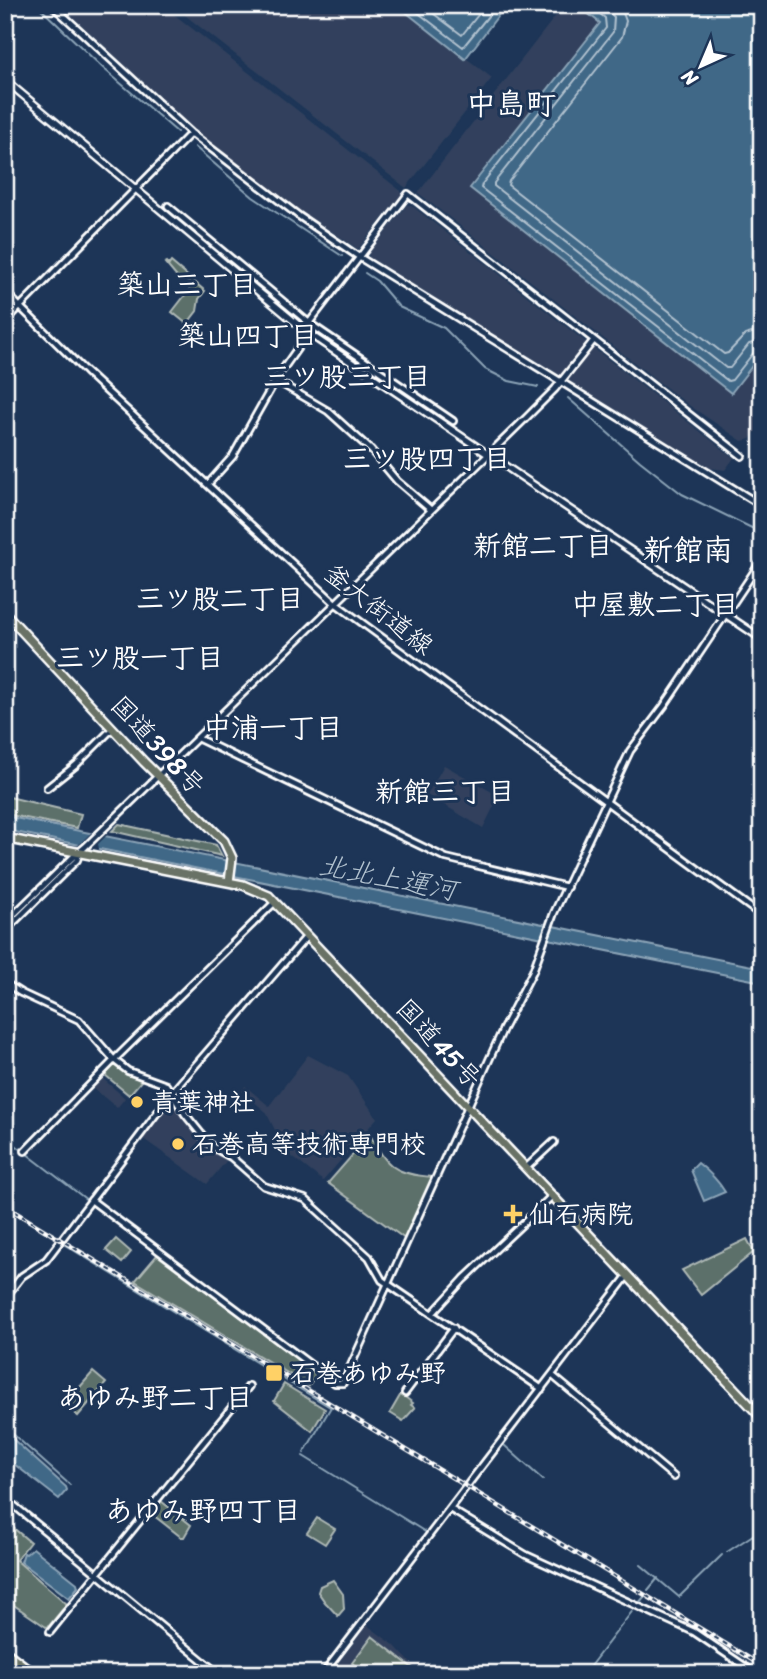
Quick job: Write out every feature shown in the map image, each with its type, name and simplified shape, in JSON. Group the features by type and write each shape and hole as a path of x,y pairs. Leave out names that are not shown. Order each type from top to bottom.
{"highway":[{"name":"国道398号","path":"5,613 158,776 224,841 232,858 229,880"},
{"name":"国道45号","path":"5,838 229,880 252,888 275,902 762,1418"},
{"path":"5,1653 34,1674"},
{"path":"5,1660 23,1674"}],"main road":[{"path":"5,79 307,333 762,639"}],"street":[{"path":"52,5 191,133 299,216 359,257 760,505"},
{"path":"5,322 191,133"},
{"path":"309,323 408,194 743,456"},
{"path":"169,206 309,323 453,421"},
{"name":"釜大街道線","path":"5,292 335,603 762,916"},
{"path":"208,484 233,456 275,380 304,339"},
{"path":"5,923 561,382 594,340"},
{"path":"275,380 328,411 371,450 397,481 431,510"},
{"path":"91,1200 338,1384 345,1381 630,751 664,706 762,560"},
{"path":"47,788 76,765 113,727"},
{"path":"197,738 446,858 567,887"},
{"path":"5,931 77,860 81,851"},
{"path":"26,1151 114,1060 275,902"},
{"path":"5,1298 24,1273 46,1260 172,1093 307,935"},
{"path":"5,983 79,1020 114,1060 134,1074 162,1082 211,1146 231,1157 264,1186 306,1199 369,1257 379,1276 388,1284 542,1390"},
{"path":"527,1167 554,1142"},
{"path":"432,1314 472,1271 552,1195"},
{"path":"323,1674 628,1275"},
{"path":"405,1393 454,1328"},
{"path":"553,1376 674,1477"},
{"path":"50,1632 249,1386"},
{"path":"5,1499 219,1674"},
{"path":"450,1509 535,1559 694,1632 756,1674"}],"shaded area":[{"path":"60,5 162,5 401,191 401,195 358,249 276,195 194,129"},
{"path":"172,5 397,5 492,78 406,188"},
{"path":"564,5 577,5 601,23 731,392 762,353 762,424 750,439 742,441 687,404 418,193"},
{"path":"407,205 411,205 734,458 725,470 710,468 369,257 369,253"},
{"path":"444,765 499,796 483,828 427,795"},
{"path":"308,1055 348,1076 377,1118 323,1181 286,1152 266,1112 242,1091 245,1086 269,1106"},
{"path":"102,1078 125,1098 117,1108 93,1088"},
{"name":"石巻高等技術専門校","path":"172,1098 201,1140 215,1153 228,1159 207,1184 142,1138"},
{"path":"367,1625 394,1645 421,1674 330,1674"}],"green space":[{"path":"171,262 205,291 199,299 197,311 187,324 172,312 189,290 190,284 183,279 180,281 165,263 169,265"},
{"path":"5,796 81,814 77,828 5,814"},
{"path":"119,824 216,845 222,856 112,831"},
{"path":"114,1065 126,1074 142,1080 129,1095 105,1075"},
{"path":"370,1135 382,1155 394,1167 410,1174 433,1177 405,1239 328,1183"},
{"path":"116,1239 131,1252 122,1263 106,1250"},
{"path":"747,1239 754,1252 701,1295 682,1270"},
{"path":"157,1255 318,1374 309,1386 135,1281"},
{"path":"93,1372 106,1383 78,1416 66,1403"},
{"path":"284,1384 325,1409 312,1431 274,1401"},
{"path":"401,1394 413,1403 411,1405 415,1408 403,1421 390,1413"},
{"path":"161,1501 191,1525 184,1537 153,1515"},
{"path":"317,1518 335,1529 325,1544 307,1533"},
{"path":"5,1521 30,1542 16,1560 67,1604 49,1626 46,1627 5,1599"},
{"path":"333,1580 343,1594 344,1609 338,1616 318,1592 320,1586"},
{"path":"372,1636 415,1670 412,1674 366,1674 352,1663"}],"water":[{"path":"397,5 506,5 465,59"},
{"path":"577,5 762,5 762,353 731,393 470,188 600,23"},
{"path":"5,816 762,968 762,982 5,830"},
{"path":"698,1163 713,1176 725,1192 704,1201 691,1170"},
{"path":"5,1432 66,1487 67,1490 59,1499 5,1457"},
{"path":"33,1548 77,1583 78,1587 69,1598 21,1562 24,1553"}],"pier":[{"path":"94,830 109,833 98,844 100,853 75,848"}],"waterway":[{"path":"37,5 103,68 177,132"},
{"path":"195,147 253,197 342,256"},
{"path":"365,273 377,281 399,307 444,328 485,369 509,381 538,387"},
{"path":"568,398 682,494 762,533"},
{"path":"5,1137 87,1200"},
{"path":"65,1245 262,1366"},
{"path":"541,1385 550,1373"},
{"path":"280,1377 330,1407"},
{"path":"468,1480 537,1389"},
{"path":"304,1453 331,1407"},
{"path":"5,1427 70,1485"},
{"path":"504,1445 543,1480"},
{"path":"303,1456 427,1533"},
{"path":"727,1552 762,1529"},
{"path":"641,1565 679,1597 722,1555"},
{"path":"648,1590 658,1578"},
{"path":"639,1603 644,1597"},
{"path":"584,1674 634,1609"}],"railway":[{"path":"5,1206 762,1666"}],"place":[{"name":"青葉神社","path":"137,1102"},
{"name":"石巻高等技術専門校","path":"178,1144"},
{"name":"仙石病院","path":"513,1214"},
{"name":"石巻あゆみ野","path":"274,1373"}],"district":[{"name":"中島町","path":"511,104"},
{"name":"築山三丁目","path":"187,284"},
{"name":"築山四丁目","path":"248,335"},
{"name":"三ツ股三丁目","path":"347,376"},
{"name":"三ツ股四丁目","path":"427,458"},
{"name":"新館二丁目","path":"543,545"},
{"name":"新館南","path":"688,550"},
{"name":"三ツ股二丁目","path":"220,598"},
{"name":"中屋敷二丁目","path":"655,604"},
{"name":"三ツ股一丁目","path":"140,657"},
{"name":"中浦一丁目","path":"273,727"},
{"name":"新館三丁目","path":"445,791"},
{"name":"あゆみ野二丁目","path":"155,1397"},
{"name":"あゆみ野四丁目","path":"203,1510"}],"water label":[{"name":"北北上運河","path":"388,877"}]}
